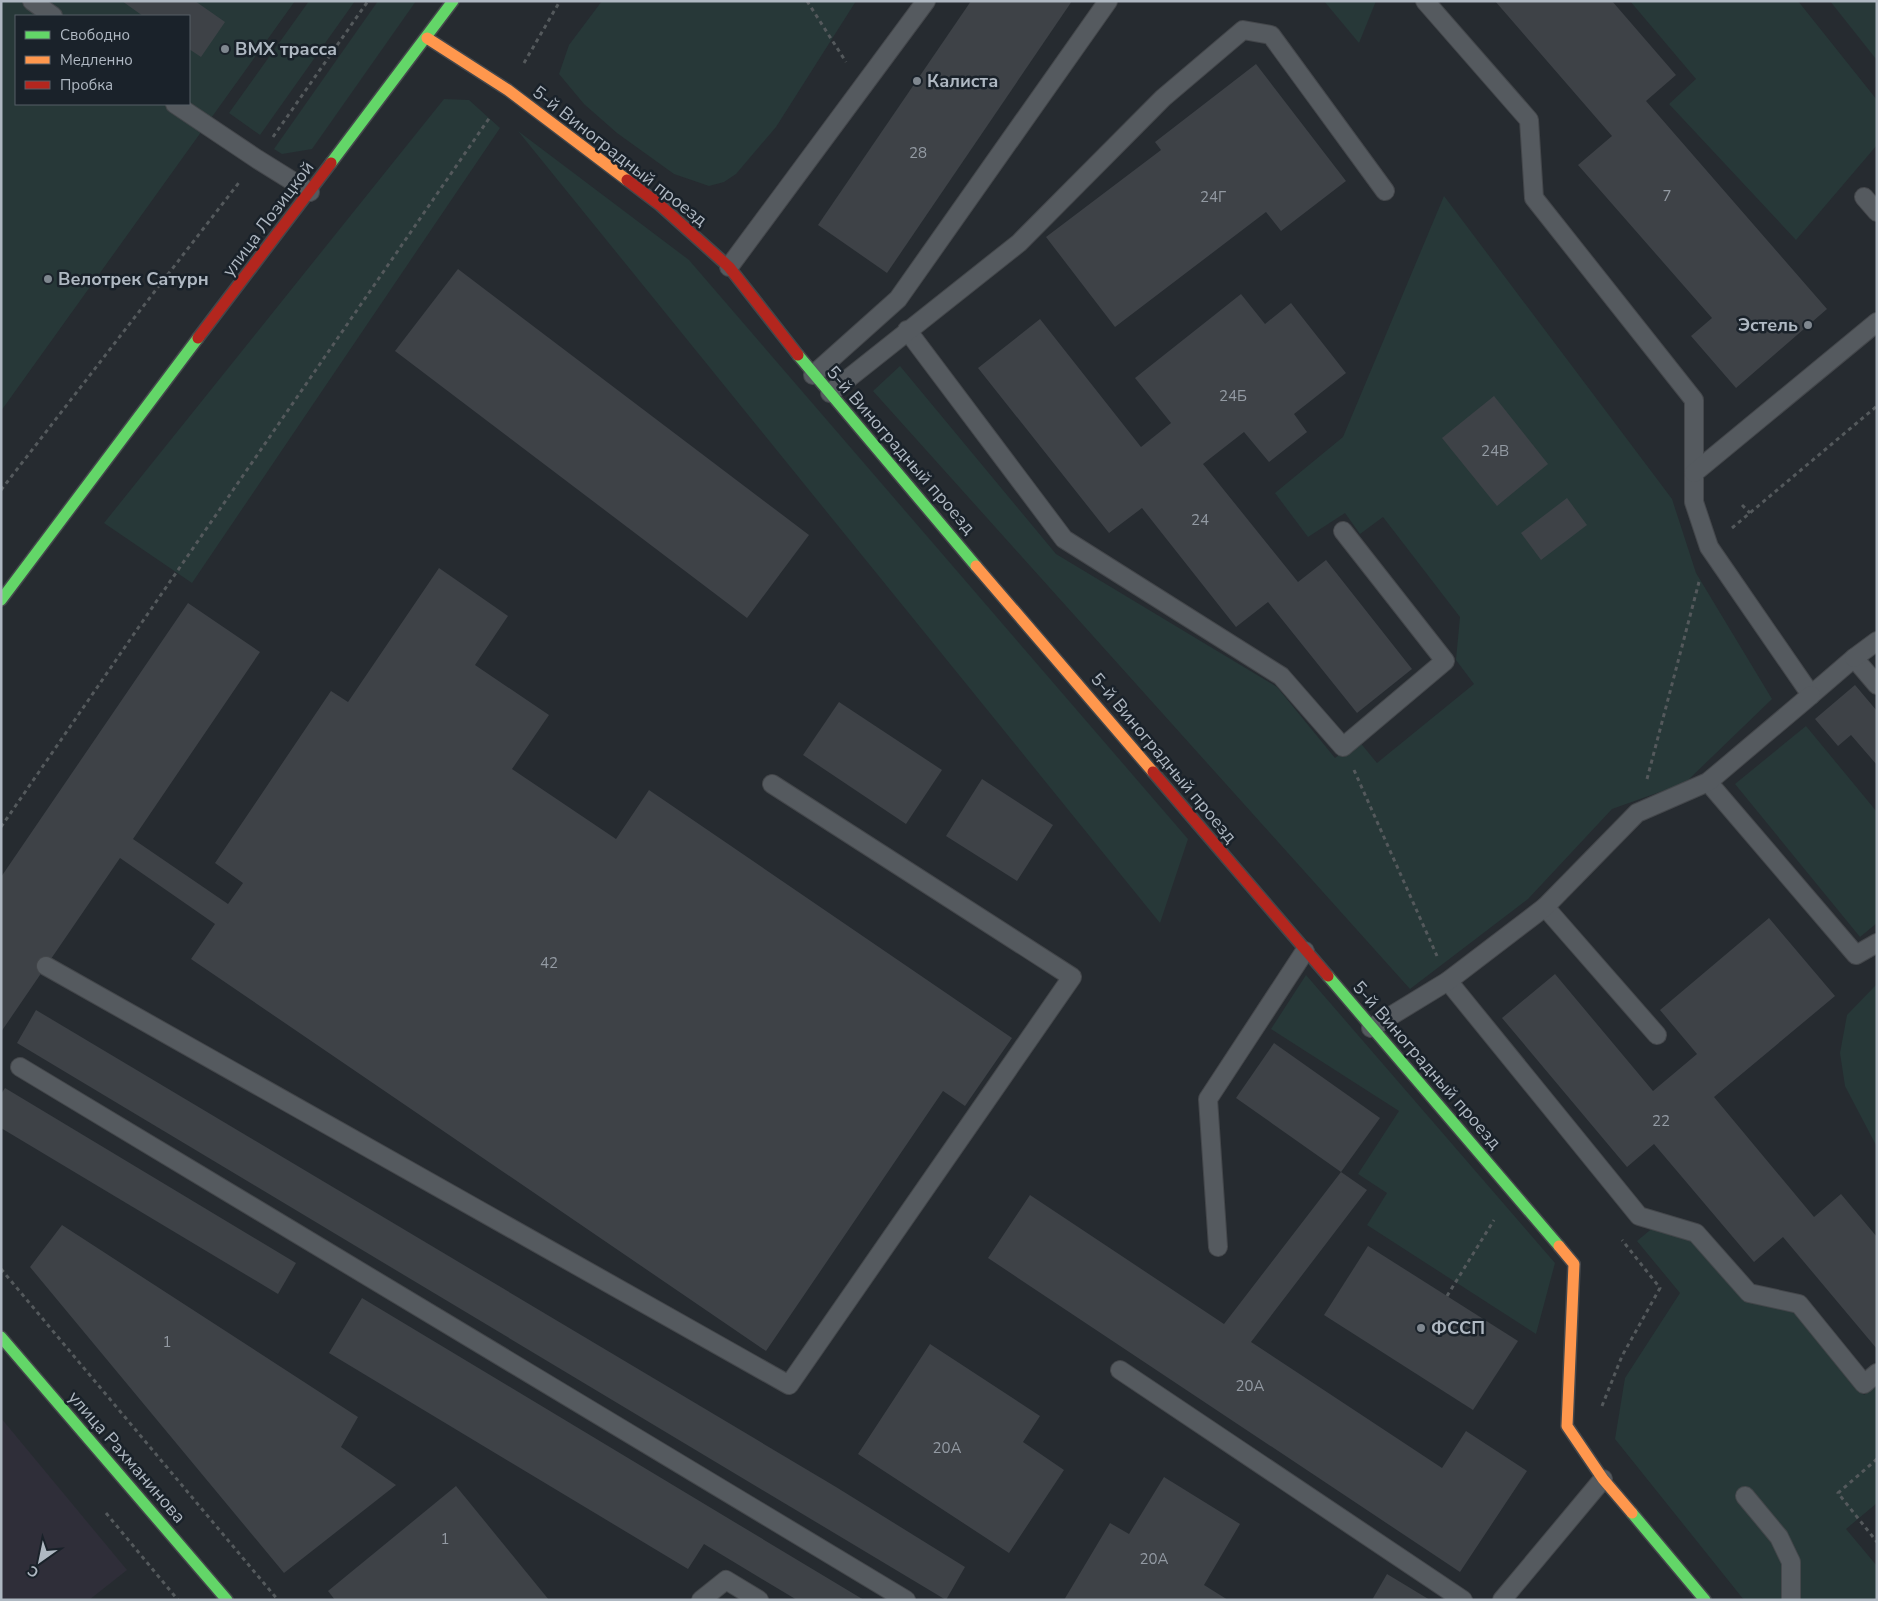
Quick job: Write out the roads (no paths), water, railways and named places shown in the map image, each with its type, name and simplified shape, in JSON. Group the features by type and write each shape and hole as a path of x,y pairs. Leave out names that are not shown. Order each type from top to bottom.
{"street":[{"name":"улица Лозицкой","path":"1,600 427,38 453,1"},
{"name":"5-й Виноградный проезд","path":"427,38 508,90 660,205 729,267 813,375 1574,1264 1568,1426 1603,1479 1705,1600"},
{"name":"улица Рахманинова","path":"1,1337 227,1600"}],"lane":[{"path":"32,1 52,15"},
{"path":"729,267 926,1"},
{"path":"813,375 898,299 1108,1"},
{"path":"1425,1 1529,120 1534,198 1694,400 1694,502 1709,547 1811,695"},
{"path":"830,393 1019,243 1163,98 1243,30 1271,35 1385,191"},
{"path":"177,105 310,192"},
{"path":"1864,197 1877,212"},
{"path":"1694,473 1877,322"},
{"path":"907,330 1064,539 1281,676 1343,747 1445,660 1343,531"},
{"path":"1371,1028 1448,981 1545,907 1637,813 1708,782 1854,658 1877,641"},
{"path":"1854,658 1877,685"},
{"path":"1708,782 1856,955 1877,943"},
{"path":"46,966 789,1385 1072,977 772,784"},
{"path":"1545,907 1657,1035"},
{"path":"1218,1247 1208,1099 1305,951"},
{"path":"1448,981 1639,1216 1696,1233 1749,1293 1799,1304 1864,1384 1877,1373"},
{"path":"20,1068 906,1600"},
{"path":"1120,1370 1463,1600"},
{"path":"1502,1600 1603,1479"},
{"path":"1745,1496 1779,1537 1791,1562 1791,1600"},
{"path":"701,1600 726,1580 759,1600"}],"place":[{"name":"BMX трасса","path":"225,49"},
{"name":"Калиста","path":"917,81"},
{"name":"Велотрек Сатурн","path":"48,279"},
{"name":"Эстель","path":"1808,325"},
{"name":"ФССП","path":"1421,1328"}]}
